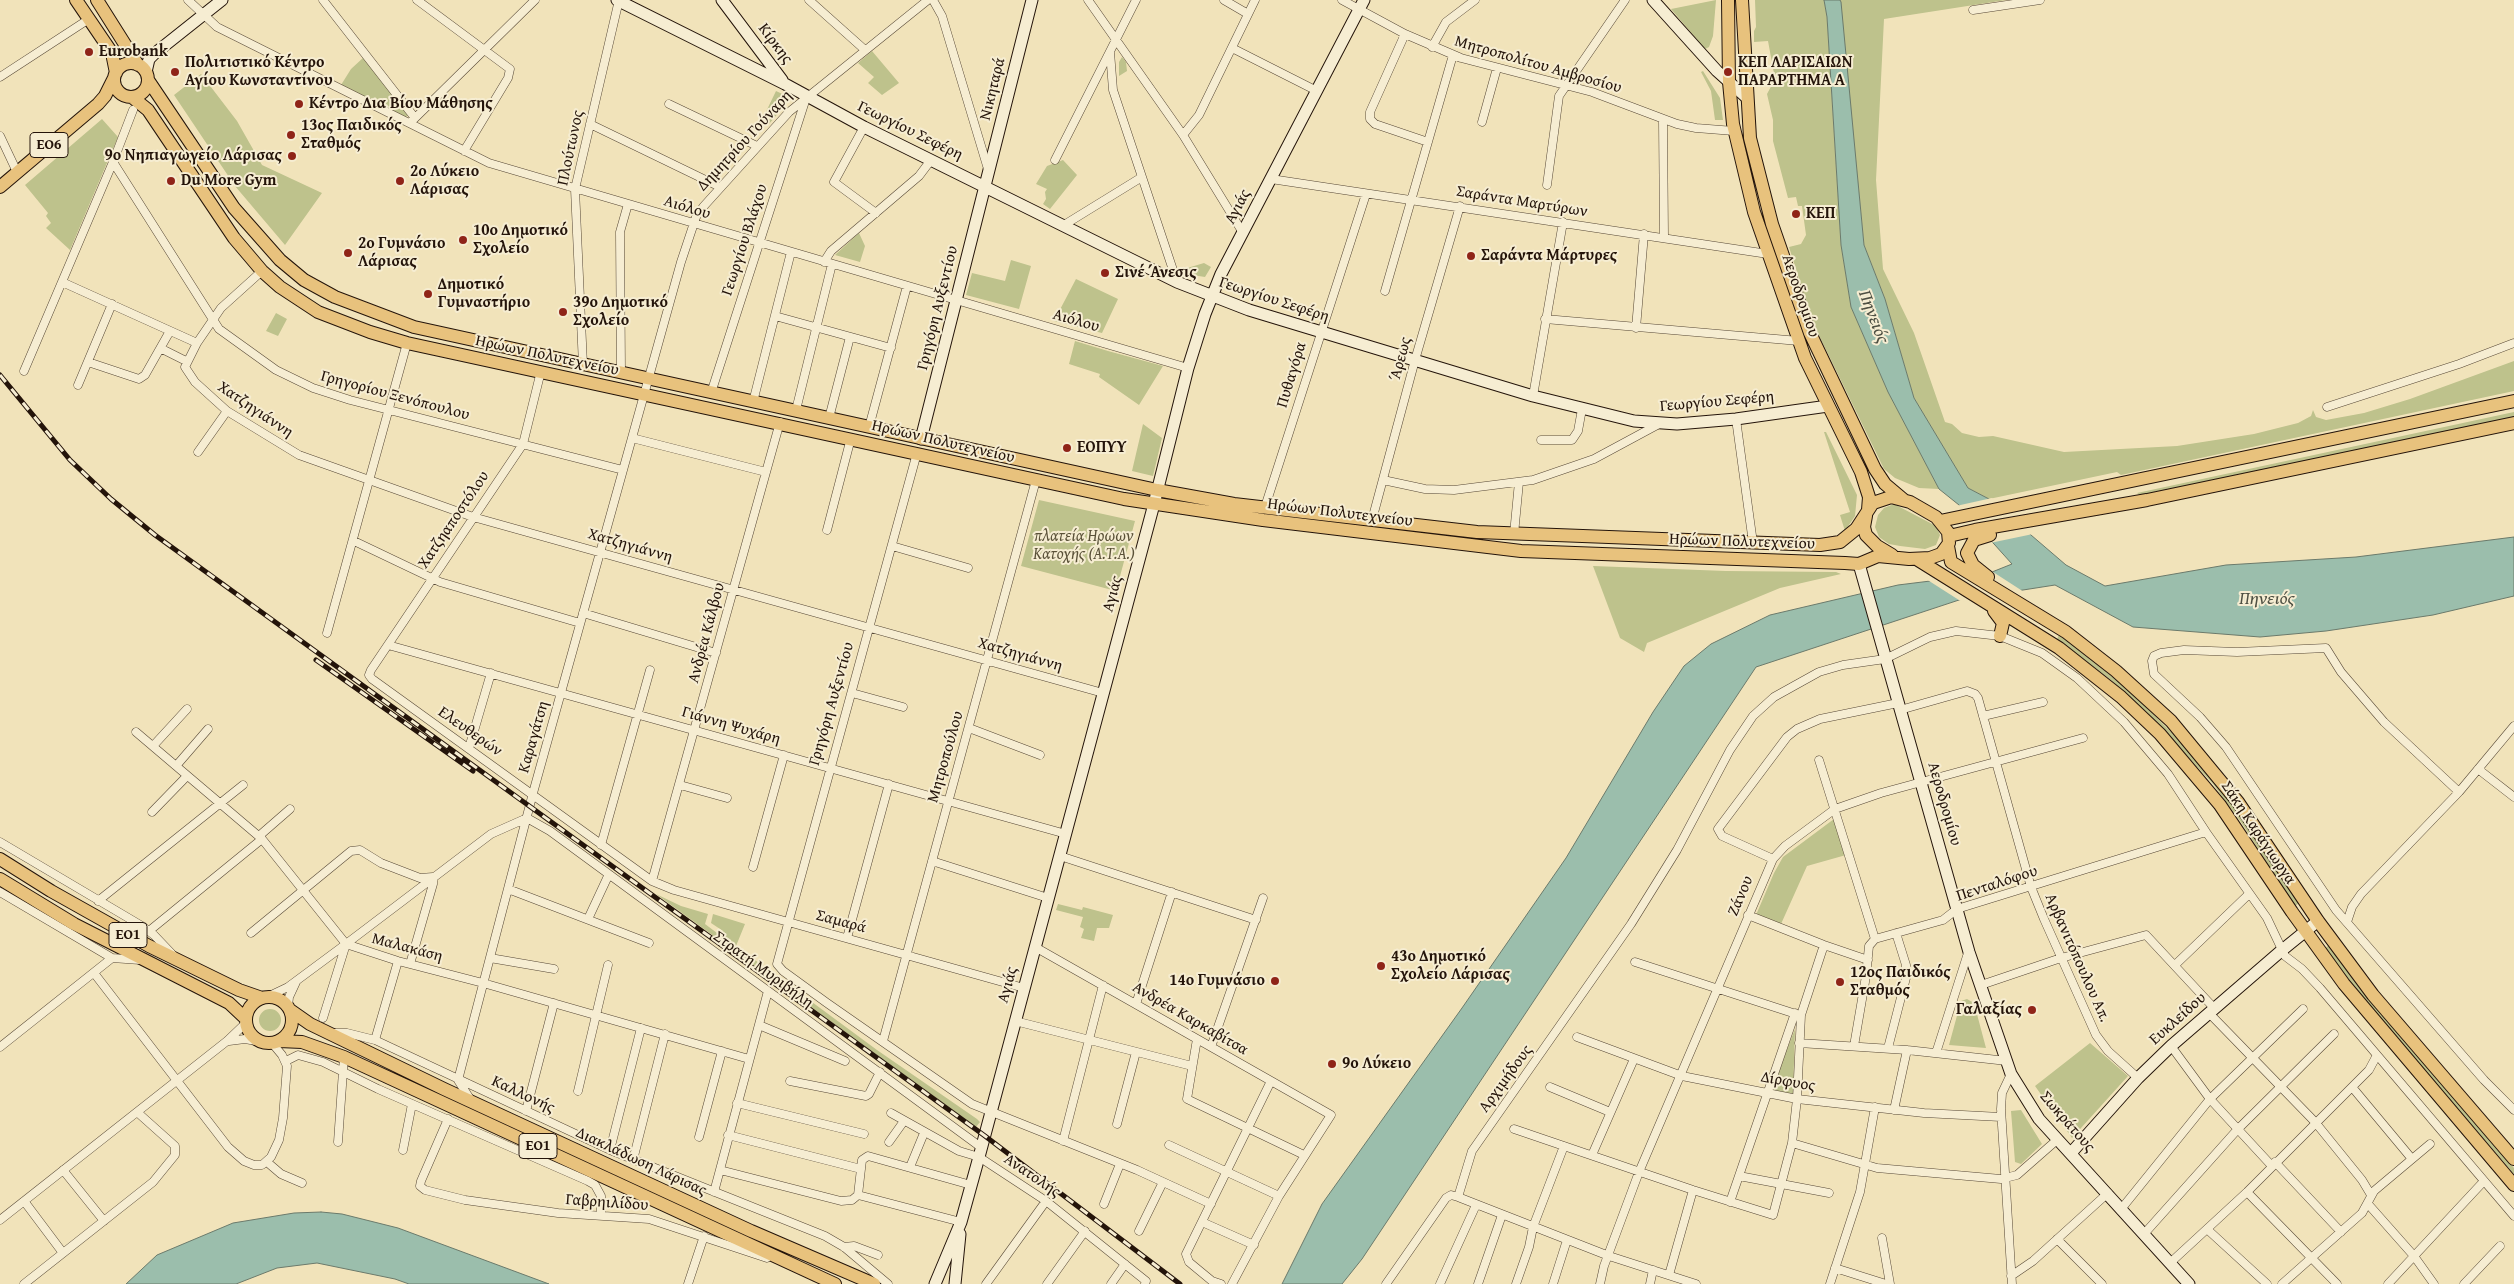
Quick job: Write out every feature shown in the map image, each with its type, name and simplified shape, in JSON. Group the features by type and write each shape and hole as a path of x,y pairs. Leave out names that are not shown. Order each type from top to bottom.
{"main road":[{"path":"76,0 112,53 117,89 130,101 145,90 144,72 149,59 222,0"},
{"name":"Γεωργίου Σεφέρη","path":"619,0 864,127 1177,282 1211,296 1320,332 1533,396 1634,421 1659,424 1736,419 1828,406"},
{"name":"Νικηταρά","path":"985,186 1032,0"},
{"name":"Αεροδρομίου","path":"1728,0 1729,82 1734,131 1754,212 1799,341 1828,406 1861,472 1869,497 1867,512"},
{"name":"Αεροδρομίου","path":"1742,0 1750,138 1763,195 1810,333 1875,469 1886,484 1904,500"},
{"name":"Κίρκης","path":"725,1 784,84"},
{"path":"1656,1 1729,82 1747,98"},
{"name":"Ηρώων Πολυτεχνείου","path":"102,2 144,72 206,168 246,223 280,260 310,284 350,304 414,326 648,380 796,410 1157,490 1265,507 1514,534 1820,545 1838,543 1848,537"},
{"name":"Αγιάς","path":"935,1284 960,1222 980,1153 1154,504 1188,368 1211,296 1362,5"},
{"path":"115,76 127,64 144,72"},
{"name":"ΕΟ6","path":"0,187 98,104 105,96 115,76"},
{"name":"ΕΟ6","path":"98,104 116,97 130,101"},
{"name":"Ηρώων Πολυτεχνείου","path":"130,101 148,110 218,217 262,271 294,298 318,312 370,332 407,343 540,370 1036,480 1154,504 1509,550 1859,564"},
{"name":"Γρηγόρη Αυξεντίου","path":"920,439 985,186"},
{"path":"1940,521 2514,401"},
{"path":"1948,541 1940,521 1904,500 1885,498 1873,503 1848,537 1846,554 1848,558 1859,564 1874,556 1897,557 1924,563 1938,556 1948,541 2007,524 2146,500 2514,423"},
{"path":"1867,512 1864,527 1866,534 1881,549 1897,557"},
{"path":"1974,534 1968,548 1968,558 1976,568 1996,583 2005,594"},
{"name":"Σάκη Καράγιωργα","path":"1948,541 1951,562 2028,608 2095,653 2171,721 2238,802 2318,921 2385,1009 2514,1159"},
{"name":"Σάκη Καράγιωργα","path":"1924,563 2086,668 2160,734 2220,805 2306,931 2374,1022 2514,1185"},
{"name":"Αεροδρομίου","path":"1859,564 1969,952"},
{"path":"1999,612 2003,623 2000,636"},
{"name":"ΕΟ1","path":"0,859 87,912 179,962 239,990 279,999 289,1008"},
{"name":"ΕΟ1","path":"0,879 74,924 229,1003 247,1020 251,1034 271,1042"},
{"name":"Ευκλείδου","path":"2071,1153 2138,1078 2171,1046 2281,950 2318,921"},
{"name":"Σωκράτους","path":"1969,952 2011,1074 2033,1110 2189,1284"},
{"path":"247,1020 251,1006 265,997"},
{"path":"271,1042 289,1031 292,1024 289,1008"},
{"name":"Διακλάδωση Λάρισας","path":"289,1008 328,1033 471,1101 751,1231 874,1284"},
{"name":"Διακλάδωση Λάρισας","path":"271,1042 302,1042 344,1057 835,1284"},
{"name":"Αγιάς","path":"955,1284 960,1222"}],"street":[{"name":"Αιόλου","path":"188,0 202,16 217,27 412,120 464,151 512,171 1188,368"},
{"path":"322,0 412,120 535,0"},
{"path":"417,0 486,49 507,66 511,73 464,151"},
{"name":"Πλούτωνος","path":"583,365 575,189 619,0"},
{"path":"809,0 865,50"},
{"name":"Δημητρίου Γούναρη","path":"648,380 694,224 703,207 757,146 807,96 928,0"},
{"path":"933,0 942,16 989,171"},
{"path":"1088,0 1183,135 1243,233"},
{"path":"1055,160 1136,0"},
{"path":"1224,0 1248,14"},
{"path":"1183,135 1199,115 1255,0"},
{"name":"Μητροπολίτου Αμβροσίου","path":"1342,0 1362,5 1405,34 1453,55 1602,96 1663,120 1696,128 1734,131"},
{"path":"1432,47 1446,22 1475,0"},
{"path":"1547,185 1555,113 1559,96 1625,0"},
{"path":"1973,10 2040,0"},
{"path":"0,77 89,19"},
{"path":"1405,34 1370,112 1370,119 1375,124 1428,142"},
{"path":"1232,48 1317,91"},
{"path":"1110,52 1113,90 1177,282"},
{"path":"1385,290 1453,55"},
{"path":"1482,122 1497,68"},
{"name":"Γεωργίου Βλάχου","path":"711,393 807,96"},
{"path":"24,370 113,162 130,101"},
{"path":"669,104 757,146"},
{"path":"1663,120 1664,237"},
{"path":"590,124 720,188"},
{"path":"864,127 834,182 876,213"},
{"path":"0,136 17,172"},
{"path":"824,262 831,251 919,176 931,160"},
{"name":"Γρηγορίου Ξενόπουλου","path":"113,162 212,320 228,338 286,376 313,388 388,410 623,470"},
{"path":"1064,225 1142,178"},
{"name":"Σαράντα Μαρτύρων","path":"1271,179 1460,206 1768,254"},
{"name":"Πυθαγόρα","path":"1265,507 1366,194"},
{"path":"621,373 620,232 628,204"},
{"name":"Άρεως","path":"1372,520 1415,360 1460,206"},
{"path":"1533,396 1563,222"},
{"path":"1636,328 1644,234"},
{"path":"753,402 792,252"},
{"path":"796,410 832,264"},
{"path":"162,349 186,361 221,308 262,271"},
{"path":"62,282 197,343"},
{"path":"869,427 907,286"},
{"path":"78,385 112,304"},
{"path":"775,316 891,348"},
{"path":"1545,319 1799,341"},
{"path":"88,362 139,379 145,375 162,349 170,331"},
{"path":"829,418 850,337"},
{"path":"327,634 407,343"},
{"path":"2327,407 2443,370 2514,343"},
{"name":"Χατζηγιάννη","path":"186,361 185,367 195,382 227,411 299,455 473,516 1103,693"},
{"name":"Χατζηαποστόλου","path":"369,675 431,578 523,444 540,370"},
{"name":"Καραγάτση","path":"458,1080 533,793 648,380"},
{"path":"1541,440 1572,440 1578,431 1582,409"},
{"path":"198,452 227,411"},
{"path":"1736,419 1753,542"},
{"name":"Ανδρέα Κάλβου","path":"652,881 780,422"},
{"path":"1383,480 1425,489 1448,490 1470,490 1519,482 1548,476 1594,459 1659,424"},
{"path":"632,438 766,472"},
{"path":"827,530 851,438"},
{"name":"Γρηγόρη Αυξεντίου","path":"883,1042 783,971 777,964 917,453"},
{"name":"Μητροπούλου","path":"883,1042 1036,480"},
{"path":"1514,534 1519,482"},
{"path":"354,541 431,578 580,623"},
{"path":"892,546 968,568"},
{"path":"583,613 716,653"},
{"path":"1885,658 1925,639 1949,632 1968,631 2000,636 2027,646 2054,660 2105,704 2153,754 2273,927 2284,956 2302,968 2320,988 2514,1216"},
{"name":"Γιάννη Ψυχάρη","path":"388,645 1066,834"},
{"path":"2459,792 2384,722 2341,672 2326,648 2237,652 2184,650 2161,653 2154,656 2152,668 2154,674 2200,717 2226,747 2329,900 2484,1080 2514,1110"},
{"name":"Αρχιμήδους","path":"1458,1197 1474,1146 1632,924 1677,850 1720,767 1753,716 1781,692 1828,669 1885,658"},
{"path":"601,844 650,670"},
{"path":"469,748 491,673"},
{"name":"Ελευθερών","path":"369,675 652,881"},
{"name":"Αρβανιτόπουλου Απ.","path":"1899,706 1971,691 1978,698 2031,887 2096,1035 2108,1051 2138,1078"},
{"path":"852,692 903,707"},
{"path":"1984,716 2043,702"},
{"path":"1773,859 1722,836 1718,828 1787,737 1797,729 1820,719 1899,706"},
{"path":"154,746 187,709"},
{"path":"2347,922 2352,907 2361,894 2459,792 2514,726"},
{"path":"969,728 1040,755"},
{"path":"176,766 208,729"},
{"name":"Μαλακάση","path":"136,732 261,838 346,944 398,961 483,983 749,1059"},
{"name":"Ζάνου","path":"1600,1284 1639,1172 1682,1076 1773,859 1785,846 1835,809 1881,793 1921,784 1996,760 2083,738"},
{"path":"752,867 784,755"},
{"path":"1819,760 1875,939 1869,946 1854,1046"},
{"path":"2478,769 2514,797"},
{"path":"152,812 187,776"},
{"path":"847,938 889,784"},
{"path":"98,901 243,785"},
{"path":"680,785 727,798"},
{"path":"149,931 261,838 290,809"},
{"path":"265,997 299,979 491,834 527,818"},
{"name":"Στρατή Μυριβήλη","path":"527,818 550,831 880,1072 980,1153"},
{"name":"Πενταλόφου","path":"1875,939 1943,920 1957,909 2206,832"},
{"path":"0,842 149,931 179,962"},
{"path":"251,933 350,851 360,850 380,863 420,878 433,877"},
{"path":"1060,856 1256,920"},
{"path":"932,862 1048,898"},
{"path":"588,919 609,874"},
{"path":"410,964 433,884 433,877"},
{"name":"Σαμαρά","path":"652,881 674,890 1024,988"},
{"path":"508,889 649,943"},
{"path":"0,892 112,958 144,960"},
{"path":"1136,1004 1172,892"},
{"path":"2175,965 2249,894"},
{"path":"1211,1047 1263,898"},
{"path":"1748,915 1868,960"},
{"path":"1888,1048 1906,978 1904,958 1896,933"},
{"path":"1981,985 2061,958 2146,934 2175,965 2251,1058 2315,1122 2362,1180 2371,1195"},
{"path":"323,1018 346,944"},
{"path":"1730,1202 1766,1092 1824,945"},
{"name":"Ανδρέα Καρκαβίτσα","path":"1035,947 1331,1116 1304,1155"},
{"path":"1936,1053 1969,952"},
{"path":"0,1047 112,958"},
{"path":"490,958 554,969"},
{"path":"375,1040 398,961"},
{"path":"1635,962 1717,990 1798,1014"},
{"path":"578,1090 608,965"},
{"path":"94,973 235,1154 254,1165 267,1162 275,1152 280,1133 287,1083 286,1061 271,1042 245,1039 227,1041"},
{"path":"289,1008 291,990 299,979"},
{"path":"1063,1141 1102,985"},
{"path":"714,1192 768,991"},
{"path":"526,1111 554,1003"},
{"path":"2122,1208 2210,1100 2303,1009"},
{"path":"1514,1129 1773,1215 1792,1143 1797,1099 1798,1014"},
{"path":"0,1220 227,1041 247,1020"},
{"path":"1015,1021 1192,1066"},
{"path":"759,1025 846,1061"},
{"path":"610,1150 641,1028"},
{"name":"Καλλoνής","path":"328,1033 348,1033 375,1040 610,1150 825,1236 844,1247 888,1284"},
{"path":"633,1160 665,1034"},
{"path":"2144,1234 2237,1130 2334,1034"},
{"name":"Δίρφυος","path":"1577,1036 1682,1076 1797,1099 1894,1110 2001,1117"},
{"path":"1197,1039 1187,1099 1304,1155 1279,1196 1254,1246 1232,1284"},
{"path":"883,1042 972,1104 1163,1182 1210,1204"},
{"path":"1799,1043 1888,1048 2006,1061"},
{"path":"2171,1046 2210,1100 2237,1130 2341,1232"},
{"path":"1894,1110 1908,1050"},
{"path":"699,1137 722,1051"},
{"path":"1117,1124 1136,1052"},
{"path":"286,1061 292,1056 300,1055 343,1071 412,1104 595,1185 601,1196 601,1215"},
{"path":"2170,1263 2208,1230 2352,1087 2368,1070 2377,1055"},
{"path":"338,1142 344,1057"},
{"path":"1592,1155 1634,1058"},
{"path":"790,1081 866,1096 869,1094 880,1072"},
{"path":"2011,1074 2002,1093 2001,1117 2011,1280"},
{"path":"458,1080 471,1101"},
{"path":"1221,1284 1212,1281 1189,1262 1186,1254 1271,1081"},
{"path":"1550,1087 1610,1112"},
{"path":"2352,1087 2412,1159"},
{"path":"737,1103 864,1134"},
{"path":"403,1150 412,1104"},
{"path":"1830,1284 1855,1211 1875,1107"},
{"path":"24,1284 153,1182 175,1155 175,1146 137,1112"},
{"name":"Ανατολής","path":"891,1113 959,1151 980,1153 1085,1231 1146,1282"},
{"name":"Γαβρηιλίδου","path":"448,1119 421,1181 421,1188 451,1197 558,1213 648,1219 704,1236 741,1251 793,1264"},
{"path":"889,1142 904,1121"},
{"path":"910,1168 924,1132"},
{"path":"728,1135 861,1169"},
{"path":"1792,1143 1877,1168 2005,1178 2022,1171 2058,1139"},
{"path":"500,1142 533,1143"},
{"path":"2282,1284 2364,1211 2371,1195 2430,1144"},
{"path":"1169,1145 1279,1196"},
{"path":"1516,1284 1529,1247 1533,1227 1564,1146"},
{"path":"720,1170 841,1201 852,1200 858,1195 862,1160 868,1156 971,1185"},
{"path":"267,1162 281,1174 302,1183"},
{"path":"1104,1204 1120,1164"},
{"path":"63,1170 104,1220"},
{"path":"1739,1176 1830,1193"},
{"path":"1139,1231 1163,1182"},
{"path":"2388,1284 2484,1182"},
{"path":"1669,1275 1693,1190"},
{"path":"2247,1192 2337,1284"},
{"path":"2011,1280 2108,1193"},
{"path":"858,1195 960,1222"},
{"path":"1386,1284 1446,1198 1451,1195 1609,1256 1696,1284"},
{"path":"24,1201 64,1252"},
{"path":"986,1284 1046,1201"},
{"path":"2368,1204 2414,1256 2434,1284"},
{"path":"1440,1284 1476,1205"},
{"path":"1478,1284 1502,1215"},
{"path":"1202,1222 1254,1246"},
{"path":"2208,1230 2266,1284"},
{"path":"1047,1284 1085,1231"},
{"path":"688,1284 704,1236"},
{"path":"1882,1238 1890,1284"},
{"path":"2057,1239 2102,1284"},
{"path":"1553,1284 1567,1240"},
{"name":"Καλλoνής","path":"844,1247 854,1246 878,1255"},
{"path":"2464,1284 2500,1246"},
{"path":"1111,1284 1125,1264"},
{"path":"1835,1268 1886,1284"},
{"path":"1650,1284 1653,1270"}],"green space":[{"path":"1716,0 1713,36 1709,47 1705,49 1671,9"},
{"path":"1755,0 1824,0 1827,17 1841,245 1851,307 1888,392 1939,489 1919,488 1895,478 1884,469 1813,323 1789,247 1801,244 1806,235 1802,206 1798,206 1796,197 1788,198 1773,141 1773,120 1767,94 1775,79 1768,41 1754,42 1756,27"},
{"path":"1840,0 2006,0 1884,19 1876,180 1883,269 1914,333 1945,422 1952,424 1962,433 1979,437 1993,436 2064,452 2177,446 2254,434 2298,423 2311,416 2313,410 2316,417 2326,420 2364,413 2410,399 2514,361 2514,391 2121,475 2117,472 1989,499 1968,488 1914,398 1885,299 1864,245"},
{"path":"872,51 899,83 882,95 868,83 874,77 858,63"},
{"path":"364,57 408,115 405,118 341,85 351,69"},
{"path":"1122,57 1126,62 1127,71 1119,76 1119,62"},
{"path":"1703,71 1720,98 1723,120 1715,120 1711,91 1701,72"},
{"path":"201,74 237,121 262,165 322,193 285,245 235,186 174,95"},
{"path":"776,91 791,98 769,124 762,120"},
{"path":"102,119 118,137 70,250 46,228 51,223 46,216 48,213 25,185"},
{"path":"1063,160 1077,175 1050,209 1043,204 1046,199 1045,192 1047,189 1036,184 1047,166"},
{"path":"859,233 865,246 860,262 835,255"},
{"path":"1011,260 1031,266 1019,309 966,295 972,273 1005,281"},
{"path":"1204,263 1211,267 1205,277 1186,274 1184,269"},
{"path":"1076,279 1118,299 1102,333 1054,321"},
{"path":"276,313 287,319 278,336 266,331"},
{"path":"1075,341 1163,366 1139,405 1099,377 1100,374 1069,364"},
{"path":"2514,412 2514,417 2141,496 2137,493"},
{"path":"1143,424 1162,438 1153,476 1132,471"},
{"path":"1824,432 1826,432 1857,495 1855,516 1845,531 1840,515 1850,512"},
{"name":"πλατεία Ηρώων Κατοχής (Α.Τ.Α.)","path":"1039,500 1135,521 1116,591 1021,566"},
{"path":"1894,504 1936,526 1940,535 1936,545 1925,549 1900,546 1889,544 1879,537 1875,527 1878,515 1884,508"},
{"path":"1593,566 1726,571 1836,572 1841,574 1780,588 1647,643 1644,652 1620,638"},
{"path":"2059,635 2128,689 2186,747 2223,790 2299,903 2295,906 2241,822 2213,784 2177,745 2111,680 2057,639"},
{"path":"1834,819 1846,855 1807,866 1781,924 1756,915 1783,857"},
{"path":"656,894 681,906 708,914 705,924 721,936 723,931 711,923 713,914 745,924 736,946 877,1050 980,1122 976,1127"},
{"path":"1058,904 1082,910 1083,907 1113,915 1109,928 1097,928 1094,941 1081,938 1084,929 1080,927 1083,917 1056,910"},
{"path":"2328,946 2372,1003 2514,1168 2514,1174 2359,994 2325,948"},
{"path":"1967,999 1974,1003 1986,1048 1949,1045 1961,1001"},
{"path":"270,1009 278,1012 281,1020 278,1028 270,1031 262,1028 259,1020 262,1012"},
{"path":"1795,1029 1793,1094 1771,1090"},
{"path":"2090,1043 2128,1076 2072,1138 2035,1086"},
{"path":"2021,1110 2042,1144 2021,1164 2015,1162 2011,1111"}],"water":[{"name":"Πηνειός","path":"1824,0 1840,0 1841,2 1864,245 1885,299 1914,398 1968,488 1989,499 2066,565 2105,586 2226,565 2356,557 2514,537 2514,596 2433,615 2326,631 2260,637 2133,627 2055,585 1959,600 1756,667 1362,1259 1342,1284 1282,1284 1322,1204 1566,858 1653,712 1684,666 1711,644 1770,615 1898,585 1987,574 2012,564 1959,505 1939,489 1888,392 1851,307 1841,245 1827,17"},
{"path":"321,1212 342,1214 398,1228 549,1284 409,1284 395,1279 317,1263 277,1268 236,1284 126,1284 157,1255 233,1223 294,1213"}],"pier":[{"path":"1992,498 2033,534 1990,543 1956,506"},
{"path":"1990,570 2024,592 1962,602 1926,579"}],"railway":[{"path":"0,375 70,460 111,499 155,535 985,1136 1180,1284"},
{"path":"316,660 473,771"}],"place":[{"name":"Eurobank","path":"89,52"},
{"name":"Πολιτιστικό Κέντρο Αγίου Κωνσταντίνου","path":"175,72"},
{"name":"ΚΕΠ ΛΑΡΙΣΑΙΩΝ ΠΑΡΑΡΤΗΜΑ A","path":"1728,72"},
{"name":"Κέντρο Δια Βίου Μάθησης","path":"299,104"},
{"name":"13ος Παιδικός Σταθμός","path":"291,135"},
{"name":"9ο Νηπιαγωγείο Λάρισας","path":"292,156"},
{"name":"Du More Gym","path":"171,181"},
{"name":"2ο Λύκειο Λάρισας","path":"400,181"},
{"name":"ΚΕΠ","path":"1796,214"},
{"name":"10ο Δημοτικό Σχολείο","path":"463,240"},
{"name":"2ο Γυμνάσιο Λάρισας","path":"348,253"},
{"name":"Σαράντα Μάρτυρες","path":"1471,256"},
{"name":"Σινέ Άνεσις","path":"1105,273"},
{"name":"Δημοτικό Γυμναστήριο","path":"428,294"},
{"name":"39ο Δημοτικό Σχολείο","path":"563,312"},
{"name":"ΕΟΠΥΥ","path":"1067,448"},
{"name":"43ο Δημοτικό Σχολείο Λάρισας","path":"1381,966"},
{"name":"14ο Γυμνάσιο","path":"1275,981"},
{"name":"12ος Παιδικός Σταθμός","path":"1840,982"},
{"name":"Γαλαξίας","path":"2032,1010"},
{"name":"9ο Λύκειο","path":"1332,1064"}]}
